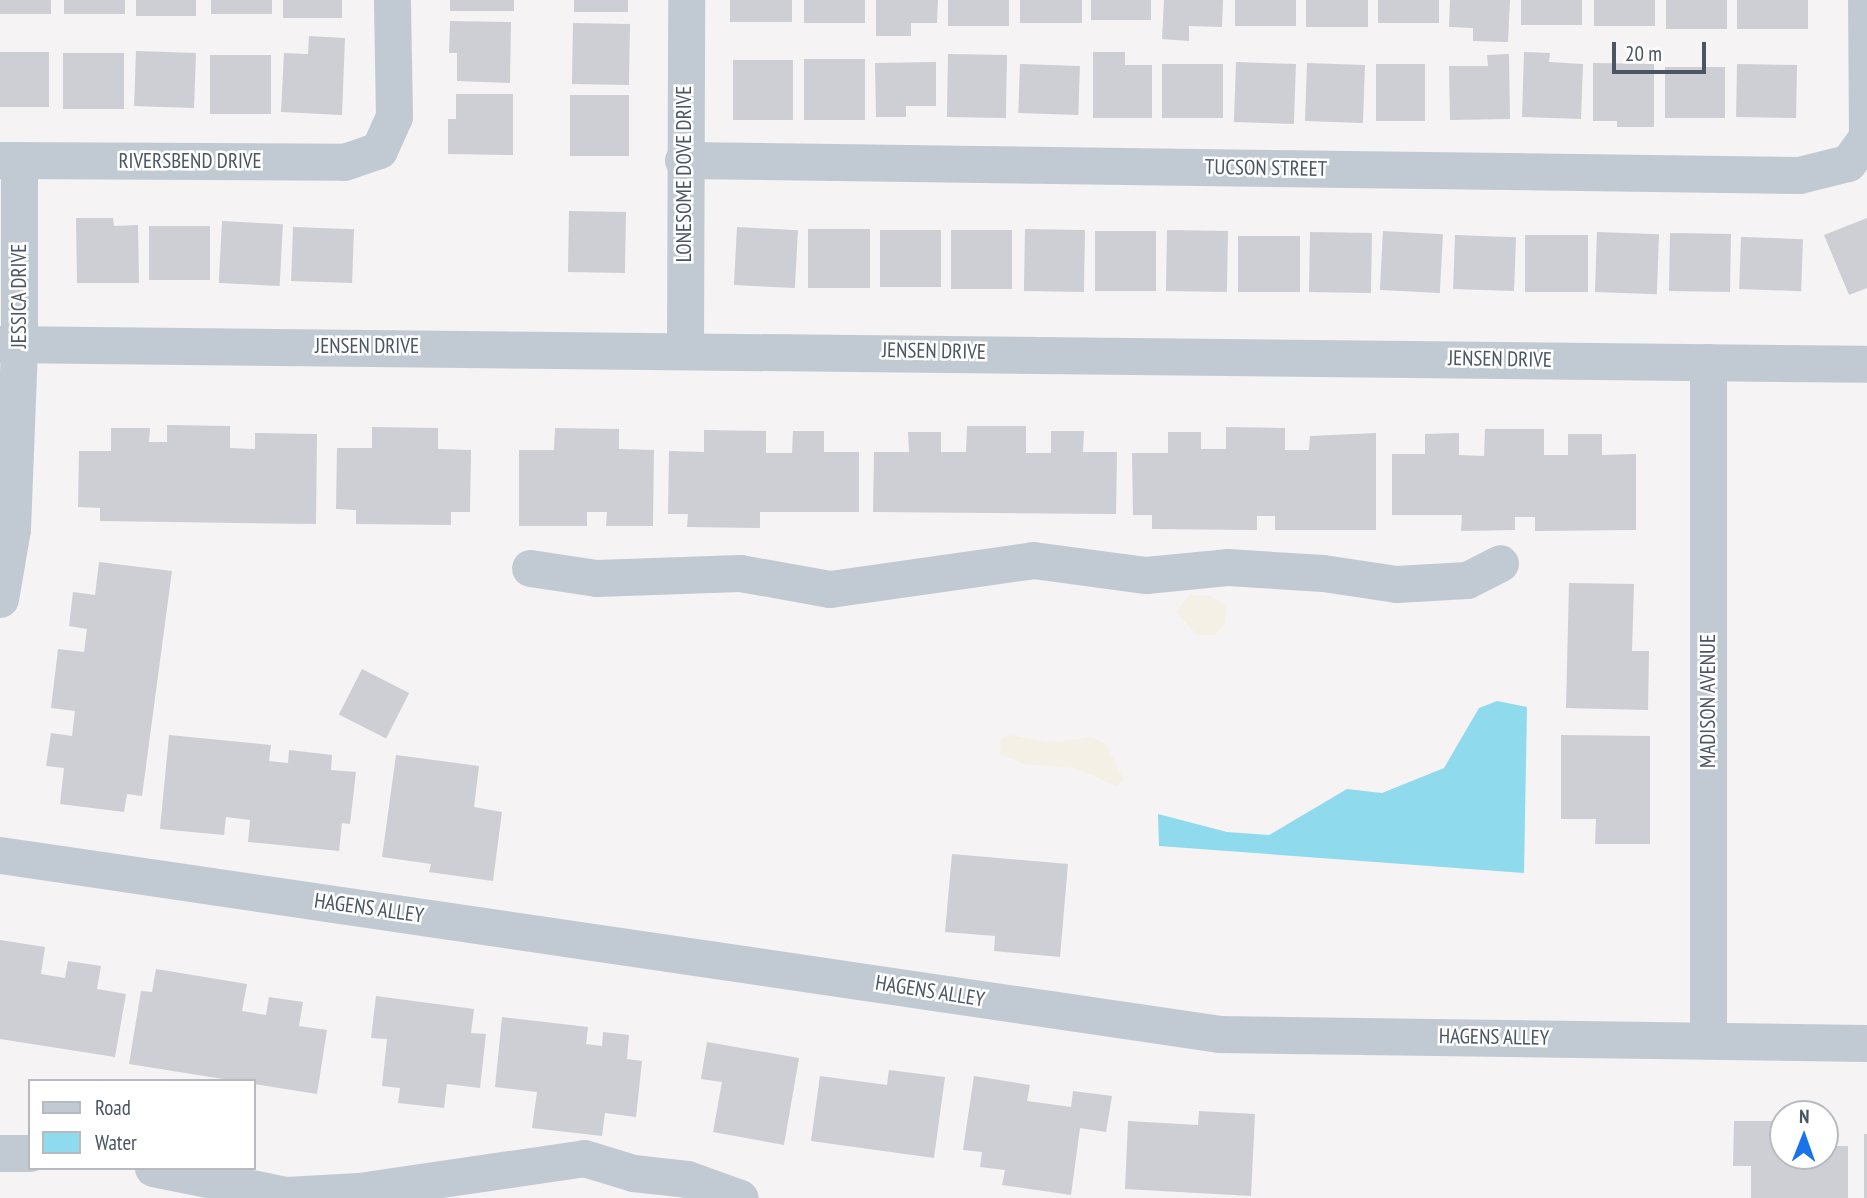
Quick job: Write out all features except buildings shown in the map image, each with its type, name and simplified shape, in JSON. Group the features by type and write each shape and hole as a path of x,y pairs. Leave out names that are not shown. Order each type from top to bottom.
{"street":[{"name":"RIVERSBEND DRIVE","path":"9,160 344,162 379,150 394,117 392,0"},
{"name":"LONESOME DOVE DRIVE","path":"685,348 683,160 686,0"},
{"name":"TUCSON STREET","path":"683,160 1799,175 1848,163 1867,137 1866,0"},
{"name":"JESSICA DRIVE","path":"0,598 12,529 9,160"},
{"name":"JENSEN DRIVE","path":"10,344 685,348 1867,363"},
{"name":"MADISON AVENUE","path":"1708,362 1708,1040"},
{"path":"530,568 596,578 740,573 830,589 1033,560 1146,575 1227,567 1323,573 1396,584 1467,580 1500,563"},
{"name":"HAGENS ALLEY","path":"0,855 1219,1034 1867,1043"},
{"path":"0,1153 28,1153"},
{"path":"162,1170 286,1195 359,1191 584,1158 632,1173 687,1180 740,1198"}],"sand":[{"path":"1190,595 1209,595 1226,605 1225,624 1214,635 1197,635 1176,612"},
{"path":"1009,735 1052,743 1091,737 1106,744 1123,779 1117,786 1074,768 1024,764 1000,754 1001,739"}],"water":[{"path":"1497,701 1527,707 1524,873 1159,846 1158,814 1227,832 1269,835 1347,789 1382,793 1444,768 1479,708"}]}
